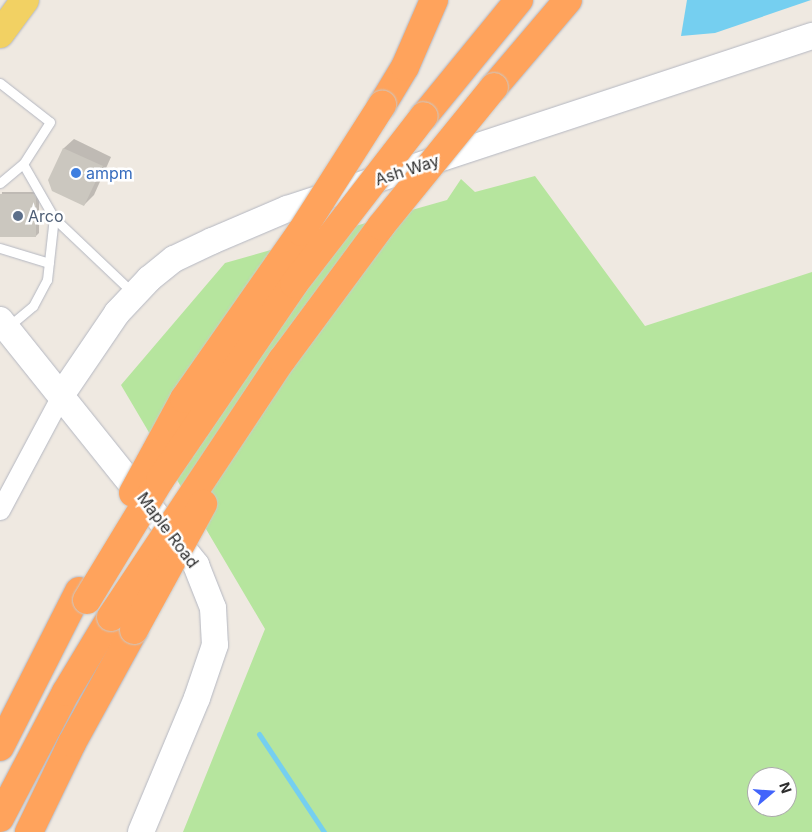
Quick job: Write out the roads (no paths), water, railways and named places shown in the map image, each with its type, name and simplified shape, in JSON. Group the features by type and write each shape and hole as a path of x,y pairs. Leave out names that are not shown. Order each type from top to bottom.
{"highway":[{"path":"0,747 83,596 184,399 301,232 382,106 405,67 434,0"},
{"path":"83,596 294,284 424,116 519,0"},
{"path":"0,818 66,692 111,616 282,360 381,226 494,87 568,0"},
{"path":"29,832 72,743 282,360"}],"main road":[{"path":"0,34 25,0"}],"street":[{"name":"Ash Way","path":"62,394 118,313 135,294 174,259 287,209 812,36"},
{"name":"Maple Road","path":"3,324 62,394 196,565 213,608 215,645 197,698 141,832"},
{"path":"0,510 62,394"}],"lane":[{"path":"0,83 50,122 23,164 0,184"},
{"path":"23,164 54,217 135,294"},
{"path":"3,324 33,306 47,280 54,217"},
{"path":"0,248 49,263"}],"water":[{"path":"687,0 811,0 715,33 681,36"}],"waterway":[{"path":"259,734 324,832"}],"place":[{"name":"ampm","path":"76,173"},
{"name":"Arco","path":"18,216"}]}
